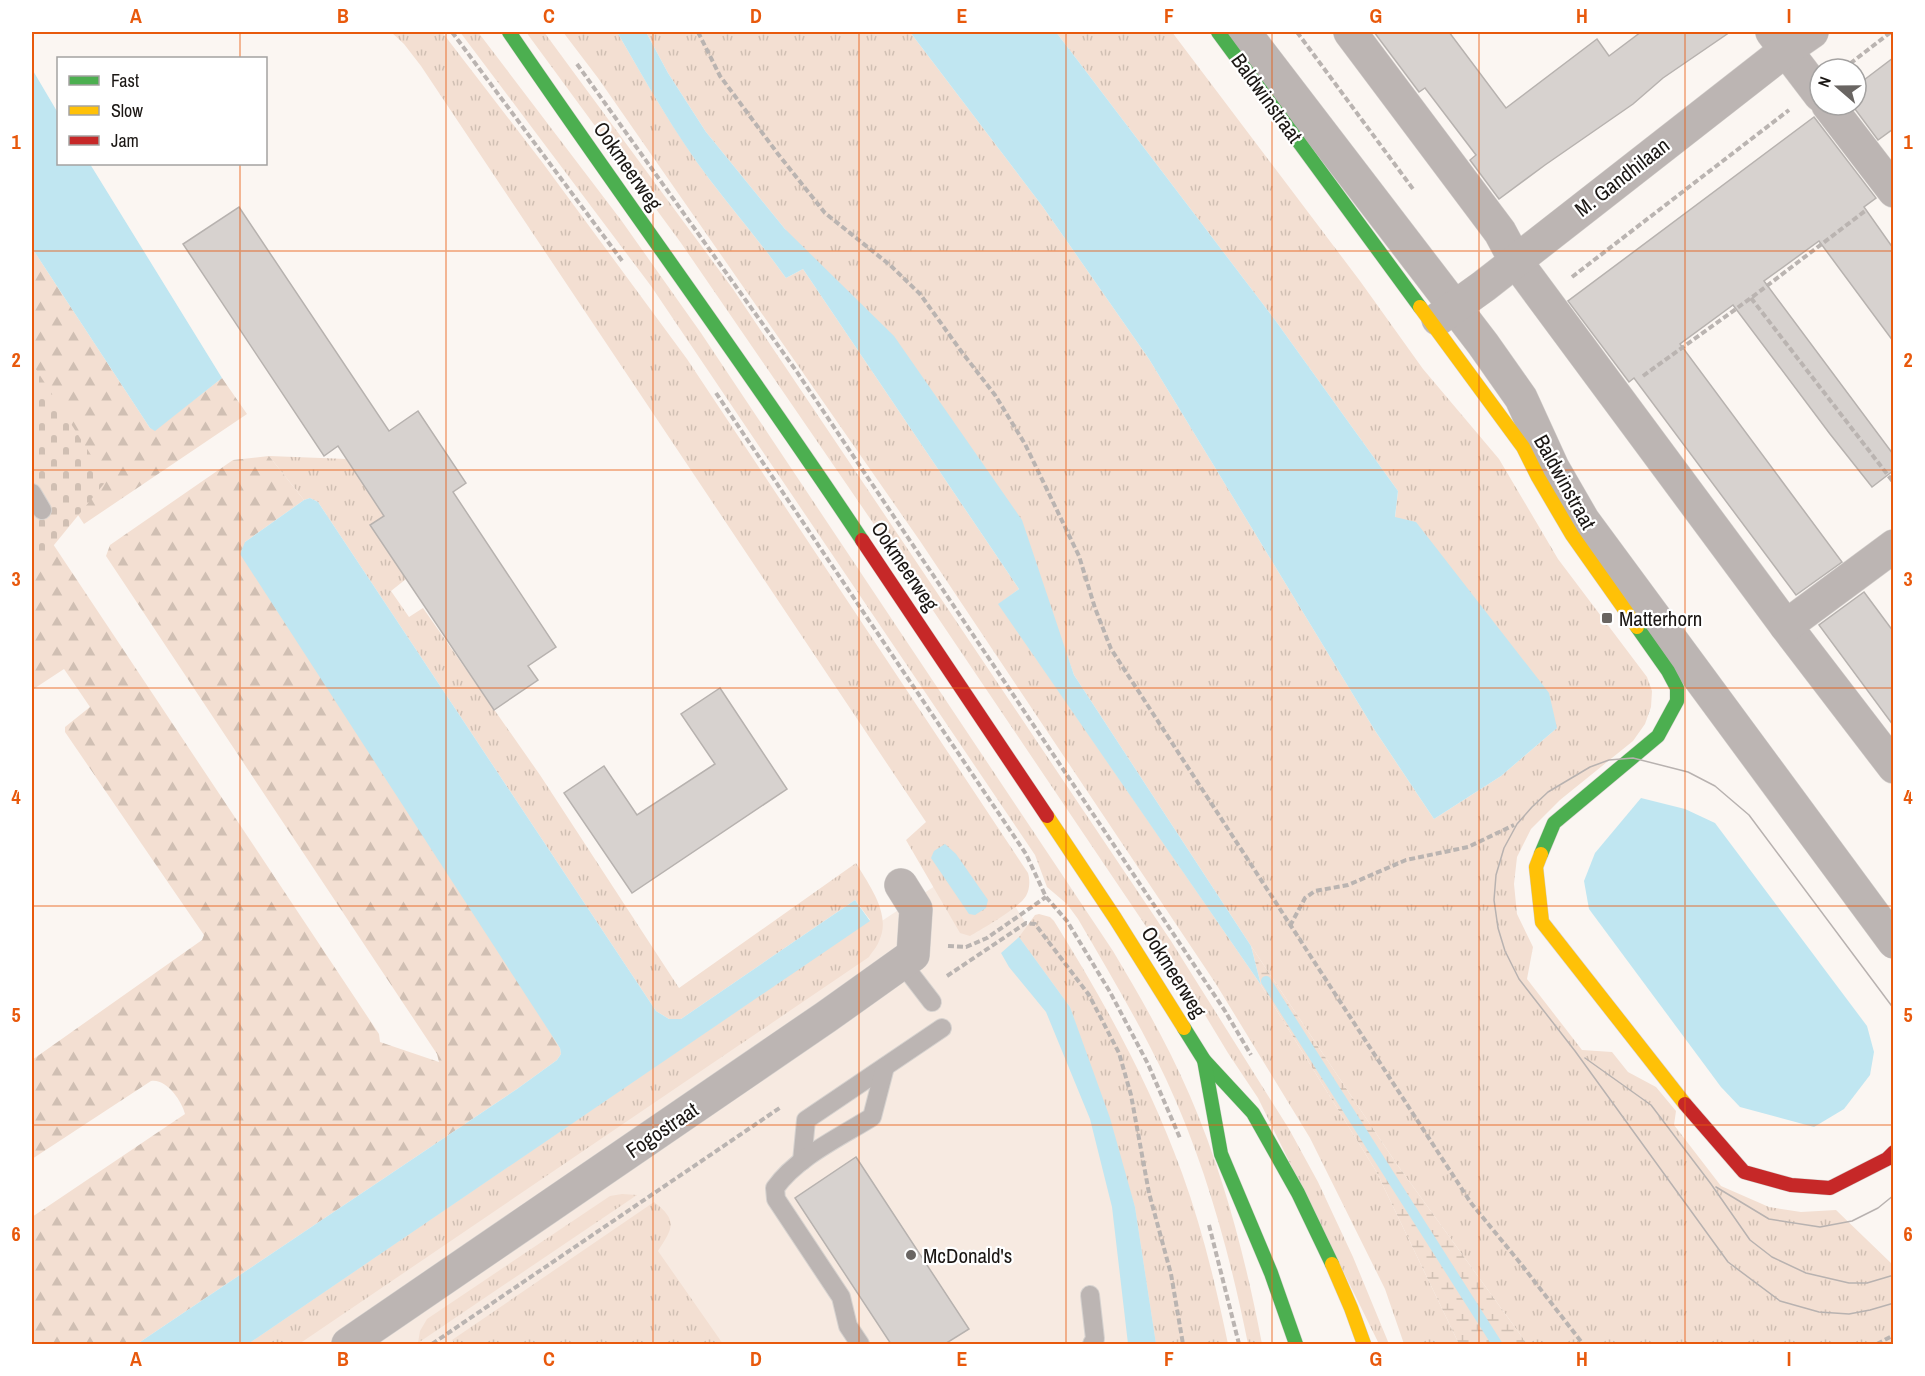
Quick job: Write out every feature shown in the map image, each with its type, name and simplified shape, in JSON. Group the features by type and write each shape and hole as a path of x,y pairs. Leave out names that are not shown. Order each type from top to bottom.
{"main road":[{"name":"Ookmeerweg","path":"494,32 558,104"},
{"name":"Ookmeerweg","path":"509,32 789,431 1115,918 1204,1060 1253,1113 1298,1192 1346,1297 1364,1344"},
{"name":"Baldwinstraat","path":"1218,32 1444,315 1459,362 1523,447 1539,483 1567,529 1668,671 1677,688 1677,701 1658,736 1554,823 1536,867 1542,922 1690,1112 1744,1172 1791,1185 1830,1188 1887,1159 1893,1152"},
{"name":"Ookmeerweg","path":"1204,1060 1221,1154 1278,1291 1296,1344"}],"street":[{"name":"Baldwinstraat","path":"1244,32 1444,315 1521,398 1553,468 1583,520 1890,937"},
{"path":"1350,32 1500,232 1515,260 1785,626 1893,767"},
{"name":"M. Gandhilaan","path":"1444,315 1515,260 1779,41 1812,32"},
{"path":"1779,41 1808,79"},
{"path":"1837,117 1893,190"},
{"path":"1785,626 1893,546"},
{"path":"901,885 916,909 908,954"},
{"name":"Fogostraat","path":"348,1344 826,1017 908,954"}],"lane":[{"path":"32,493 42,510"},
{"path":"908,954 932,1002"},
{"path":"802,1161 806,1120 942,1028"},
{"path":"860,1344 848,1326 842,1297 776,1199 775,1188 783,1176 802,1161 872,1117 885,1067"},
{"path":"1090,1295 1095,1339 1092,1344"}],"path":[{"path":"452,32 629,270"},
{"path":"698,32 720,76 818,205 921,294 960,351 995,395 1024,444 1079,556 1111,650 1471,1203 1583,1344"},
{"path":"1297,32 1414,191"},
{"path":"1858,57 1891,32"},
{"path":"1544,299 1808,106"},
{"path":"1616,396 1751,298 1893,190"},
{"path":"1751,298 1893,483"},
{"path":"711,386 1026,855 1046,897 1067,921 1110,992 1148,1064 1183,1147"},
{"path":"1290,926 1305,898 1315,891 1348,885 1406,860 1468,847 1517,824"},
{"path":"908,954 966,947 987,938 1046,897"},
{"path":"932,1002 944,978 1026,922 1035,924 1089,995 1119,1053 1131,1095 1149,1193 1171,1274 1183,1344"},
{"path":"432,1344 788,1102"},
{"path":"1209,1222 1239,1344"},
{"path":"1877,1344 1893,1335"}],"shaded area":[{"path":"982,855 1075,999 1204,1344 239,1344"}],"green space":[{"path":"391,32 442,32 542,162 687,359 1028,873 1029,884 1026,896 1009,912 970,936 960,933 906,840 926,822 421,66 404,44"},
{"path":"460,32 478,32 621,220 701,333 1113,951 1182,1077 1202,1126 1233,1218 1262,1344 1248,1344 1215,1209 1180,1111 1146,1038 1078,919 1067,904 1047,887 1035,855 651,286"},
{"path":"526,32 544,32 733,289 1171,941 1289,1129 1318,1182 1353,1257 1389,1344 1379,1344 1258,1098 1199,1005 928,603 681,243"},
{"path":"563,32 617,32 661,107 697,162 786,278 803,269 1019,589 999,604 1261,985 1376,1171 1459,1344 1404,1344 1385,1289 1310,1138 1216,984 920,541 598,78"},
{"path":"646,32 910,32 1043,207 1149,359 1374,729 1434,819 1501,776 1557,728 1395,518 1398,491 1275,320 1056,32 1172,32 1360,281 1423,369 1499,459 1558,559 1647,677 1652,691 1651,707 1645,724 1633,741 1560,800 1531,829 1517,857 1514,884 1517,914 1533,947 1527,979 1582,1050 1612,1052 1628,1072 1656,1087 1676,1111 1674,1125 1721,1186 1769,1207 1801,1212 1836,1210 1893,1265 1893,1344 1527,1344 1396,1163 1074,675 1054,619 785,229 706,132 668,73"},
{"path":"32,248 150,428 155,430 222,378 247,414 84,524 32,446"},
{"path":"32,363 107,480 32,572"},
{"path":"269,456 347,459 384,516 371,525 406,579 391,591 409,617 423,608 540,775 679,988 856,863 877,900 883,921 879,941 869,957 299,1344 248,1344 870,920 855,900 681,1019 669,1019 656,1011 318,502 310,498 304,500"},
{"path":"269,456 304,500 245,542 560,1048 561,1054 557,1060 517,1089 137,1344 32,1344 32,1217 185,1114 181,1103 168,1087 157,1081 151,1081 32,1159 32,1060 202,940 204,935 65,732 65,727 90,707 64,669 32,690 32,536 51,541 379,1034 380,1042 439,1062 437,1054 106,556 110,545 233,460"},
{"path":"1035,915 1050,917 1054,921 1073,951 1108,1012 1156,1107 1196,1215 1228,1344 1156,1344 1135,1207 1070,1007 1019,937"},
{"path":"1251,946 1396,1163 1527,1344 1459,1344 1376,1171 1261,985"},
{"path":"637,1195 418,1343 420,1331 427,1319 610,1196"},
{"path":"654,1202 667,1215 671,1225 658,1251 723,1344 455,1344 452,1340"}],"water":[{"path":"617,32 646,32 668,73 706,132 785,229 894,336 1022,520 1074,675 1251,946 1261,985 998,604 1019,589 803,269 786,278 685,144 661,108"},
{"path":"910,32 1056,32 1275,320 1398,491 1395,517 1416,522 1549,693 1557,728 1501,776 1434,819 1374,729 1149,359 1043,207"},
{"path":"32,69 57,111 57,165 91,165 222,378 155,431 150,428 32,248"},
{"path":"310,498 318,502 656,1011 669,1019 681,1019 855,900 870,921 248,1344 137,1344 517,1089 557,1060 561,1054 560,1048 240,554 245,542"},
{"path":"1641,798 1685,809 1715,823 1867,1026 1874,1052 1870,1075 1844,1109 1814,1127 1740,1107 1721,1087 1589,909 1584,881 1595,853"},
{"path":"945,844 956,854 988,900 986,908 975,915 969,914 931,858 934,851"},
{"path":"1019,937 1070,1007 1110,1118 1135,1207 1156,1344 1128,1344 1112,1207 1090,1119 1046,1012 1009,967 1001,953"}],"building":[{"path":"1374,32 1449,32 1506,108 1597,39 1609,56 1641,32 1730,32 1663,78 1633,104 1499,199 1470,160 1476,155 1425,88 1419,92"},
{"path":"1893,58 1893,129 1878,140 1861,117 1868,117 1868,77"},
{"path":"1814,117 1876,198 1864,207 1893,248 1893,341 1819,241 1764,281 1893,454 1893,471 1872,487 1733,305 1680,344 1842,562 1796,595 1634,378 1629,382 1568,301"},
{"path":"239,207 389,431 418,411 466,483 453,492 556,647 528,666 538,680 494,710 370,525 384,516 338,446 324,456 183,244"},
{"path":"1864,592 1893,631 1893,725 1819,625"},
{"path":"720,688 787,789 632,893 564,793 604,766 637,815 715,764 681,714"},
{"path":"856,1157 969,1329 945,1344 891,1344 795,1198"}],"waterway":[{"path":"1266,981 1497,1344"}],"tram line":[{"path":"1894,1009 1749,815 1715,786 1688,772 1633,758 1609,760 1590,767 1548,792 1532,807 1517,824 1504,848 1496,875 1494,900 1498,928 1505,951 1519,979 1575,1051 1728,1262 1780,1301 1819,1312 1849,1314 1894,1303"},
{"path":"1585,1058 1651,1105 1750,1240 1772,1257 1806,1273 1849,1283 1867,1283 1894,1275"},
{"path":"1716,1187 1769,1219 1820,1227 1852,1221 1878,1208 1894,1195"}],"traffic: fast":[{"path":"509,32 862,540"},
{"path":"1218,32 1420,307"},
{"path":"1541,854 1554,823 1658,736 1677,701 1677,688 1668,671 1637,627"},
{"path":"1184,1028 1204,1060 1253,1113 1298,1193 1332,1264"},
{"path":"1204,1060 1221,1154 1271,1273 1296,1344"}],"traffic: slow":[{"path":"1420,307 1523,447 1572,535 1637,627"},
{"path":"1047,816 1184,1028"},
{"path":"1541,854 1536,867 1542,922 1685,1104"},
{"path":"1332,1264 1364,1344"}],"traffic: jam":[{"path":"862,540 1047,816"},
{"path":"1685,1104 1744,1172 1791,1185 1830,1188 1887,1159 1894,1152"}],"place":[{"name":"Matterhorn","path":"1607,618"},
{"name":"McDonald's","path":"911,1255"}]}
